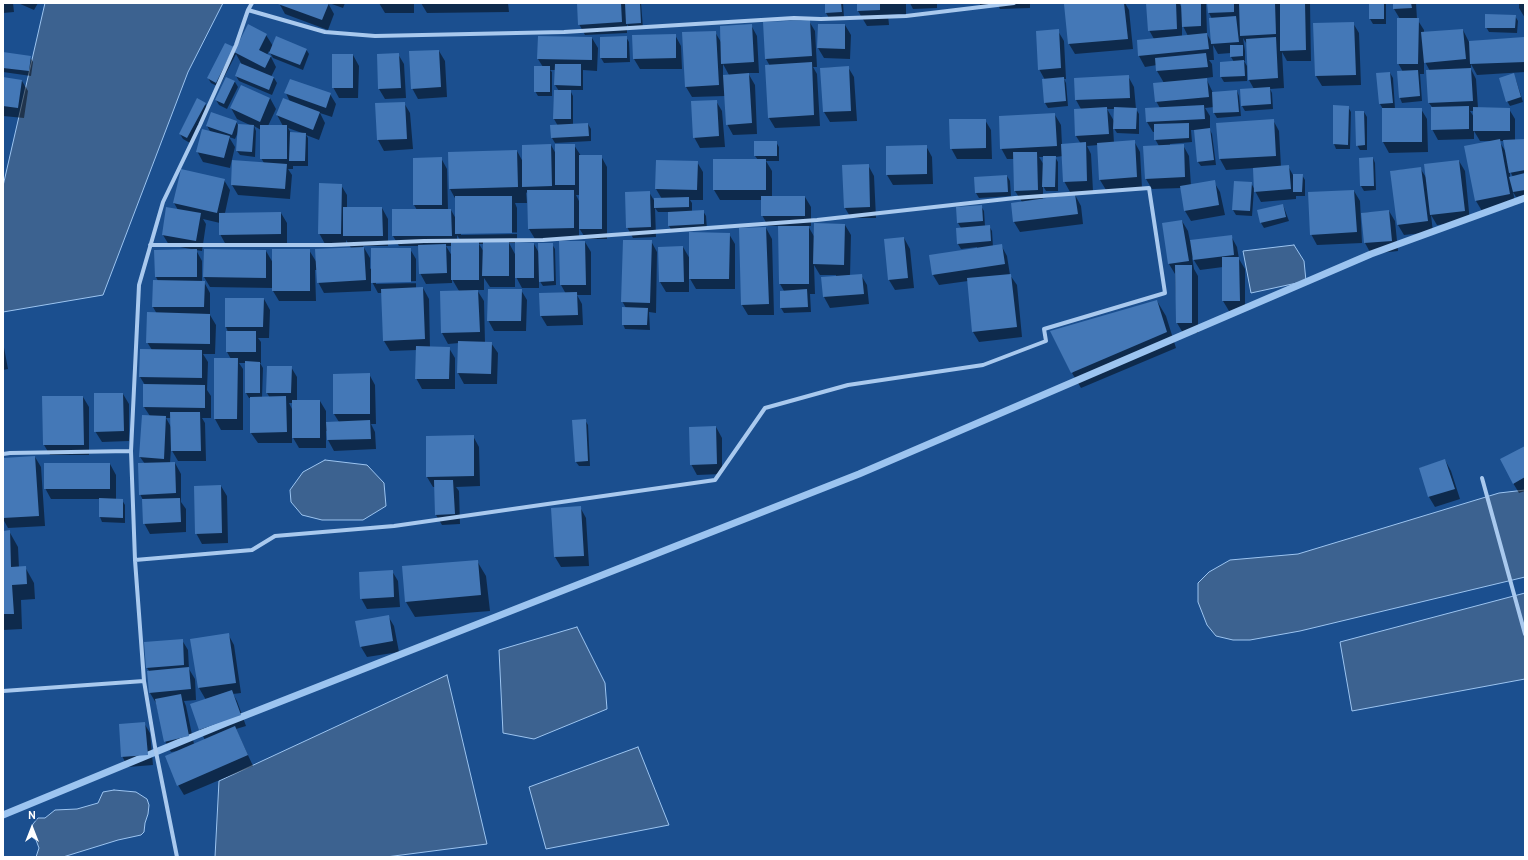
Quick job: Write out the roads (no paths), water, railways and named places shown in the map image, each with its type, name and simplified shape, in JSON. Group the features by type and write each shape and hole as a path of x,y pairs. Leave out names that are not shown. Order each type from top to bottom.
{"street":[{"path":"178,857 155,747 144,681 135,560 131,452 139,285 163,202 203,119 236,45 248,10 252,3"},
{"path":"248,10 325,32 375,36 564,32 794,18 821,19 898,16 1014,3"},
{"path":"135,560 252,550 275,536 394,526 715,480 765,408 848,384 983,365 1046,341 1044,329 1165,293 1148,188 1015,198 817,220 543,240 331,245 150,245"},
{"path":"3,454 131,452"},
{"path":"1482,478 1525,634"},
{"path":"3,691 144,681"}],"water":[{"path":"45,3 223,3 188,72 103,295 3,312 3,186"},
{"path":"1294,245 1304,261 1306,281 1251,293 1243,251"},
{"path":"325,460 367,465 384,483 386,506 363,520 322,520 302,515 291,502 290,490 303,472"},
{"path":"1525,490 1525,577 1300,631 1250,640 1233,640 1216,636 1207,625 1198,602 1198,583 1209,572 1230,560 1298,554 1499,493"},
{"path":"1525,593 1525,679 1352,711 1340,642"},
{"path":"577,627 605,683 607,709 534,739 503,733 499,650"},
{"path":"447,675 487,844 386,857 215,857 219,781"},
{"path":"638,747 669,825 546,849 529,787"},
{"path":"114,790 136,792 147,799 149,805 148,814 144,832 141,835 118,840 63,857 36,857 39,848 36,840 32,837 31,830 33,824 38,818 45,818 55,810 77,809 98,803 103,792"}],"waterway":[{"path":"3,815 226,723 859,474 1371,254 1525,198"}]}
